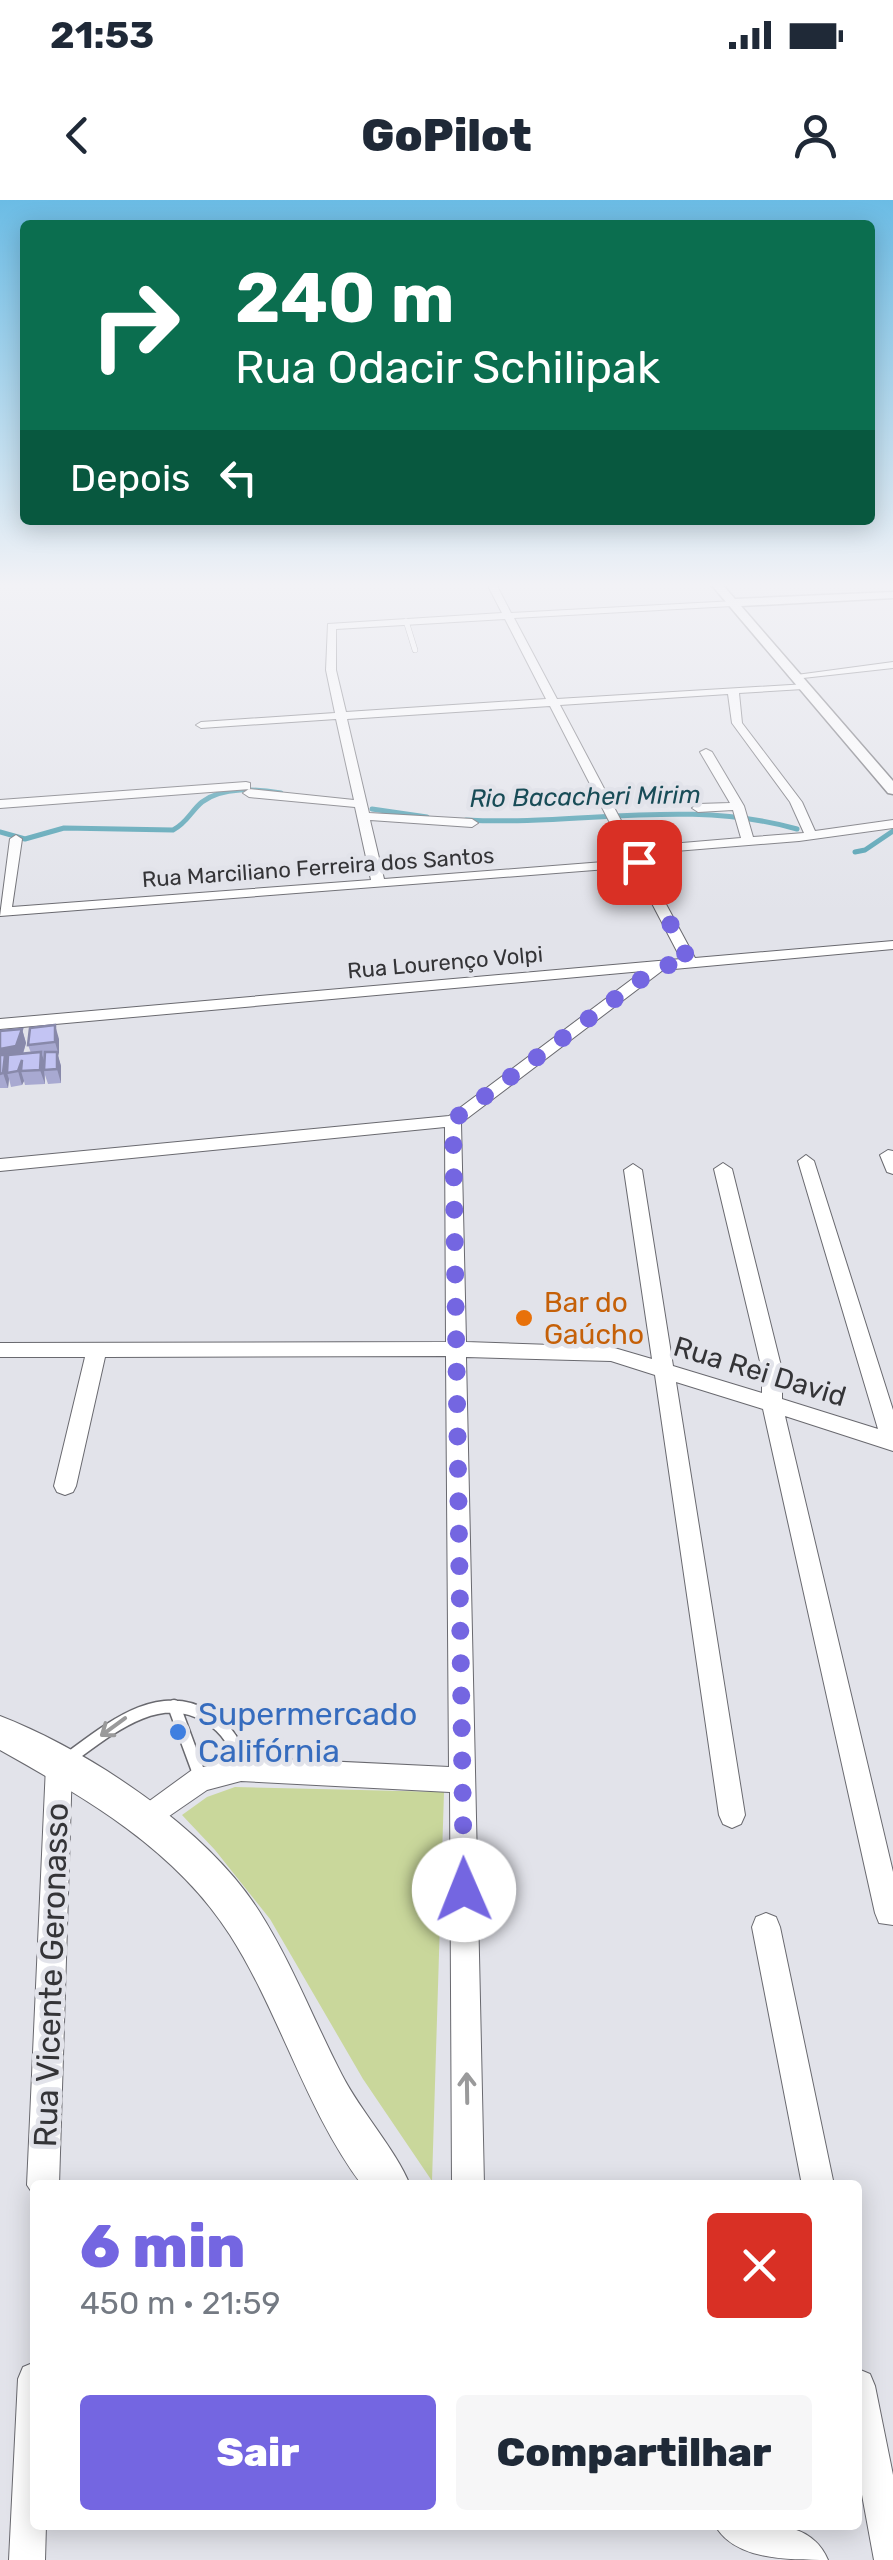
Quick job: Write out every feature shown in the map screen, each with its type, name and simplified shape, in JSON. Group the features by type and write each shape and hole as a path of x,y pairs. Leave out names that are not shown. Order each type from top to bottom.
{"main road":[{"path":"0,1732 146,1819 197,1862 244,1923 339,2111 379,2180"},
{"path":"749,2530 803,2560"}],"street":[{"path":"336,692 378,883"},
{"path":"548,692 690,963"},
{"path":"202,725 714,692"},
{"path":"732,692 737,723 796,802 811,835"},
{"path":"809,692 893,790"},
{"path":"706,752 738,806 748,842"},
{"path":"0,804 248,790 362,810 472,823"},
{"path":"698,808 738,806"},
{"name":"Rua Marciliano Ferreira dos Santos","path":"3,912 378,883 636,857 893,824"},
{"path":"3,912 16,839"},
{"name":"Rua Lourenço Volpi","path":"0,1024 893,945"},
{"path":"0,1165 453,1120 659,966"},
{"path":"453,1120 468,2180"},
{"path":"806,1161 893,1442"},
{"path":"723,1169 772,1370 772,1404 889,1913"},
{"path":"633,1170 732,1815"},
{"name":"Rua Rei David","path":"0,1350 456,1349 610,1354 893,1442"},
{"path":"65,1486 98,1350"},
{"name":"Rua Vicente Geronasso","path":"43,2180 59,1766"},
{"path":"146,1819 201,1779 241,1769 462,1780"},
{"path":"766,1927 817,2180"},
{"path":"862,2406 892,2560"},
{"path":"27,2560 30,2492"}],"lane":[{"path":"174,1706 201,1779"},
{"path":"59,1766 128,1716 174,1706 202,1710 229,1733 240,1750 241,1769"}],"green space":[{"path":"235,1787 444,1792 432,2180 363,2079 270,1919 182,1815 207,1797"}],"building":[{"path":"55,1025 55,1042 28,1045 30,1028"},
{"path":"22,1029 16,1046 0,1049 0,1031"},
{"path":"41,1052 40,1070 21,1071 22,1060 18,1071 7,1073 8,1055"},
{"path":"45,1052 57,1052 57,1069 44,1070"},
{"path":"0,1055 5,1055 0,1074"}],"waterway":[{"name":"Rio Bacacheri Mirim","path":"0,832 25,839 64,828 173,830 202,802 220,793 281,793"},
{"name":"Rio Bacacheri Mirim","path":"372,809 427,817"},
{"name":"Rio Bacacheri Mirim","path":"466,820 715,815 797,829"},
{"name":"Rio Bacacheri Mirim","path":"855,852 865,850 893,831"}],"place":[{"name":"Bar do Gaúcho","path":"524,1318"},
{"name":"Supermercado Califórnia","path":"178,1732"}],"route":[{"path":"464,1890 453,1120 659,966 690,963 639,862"}]}
